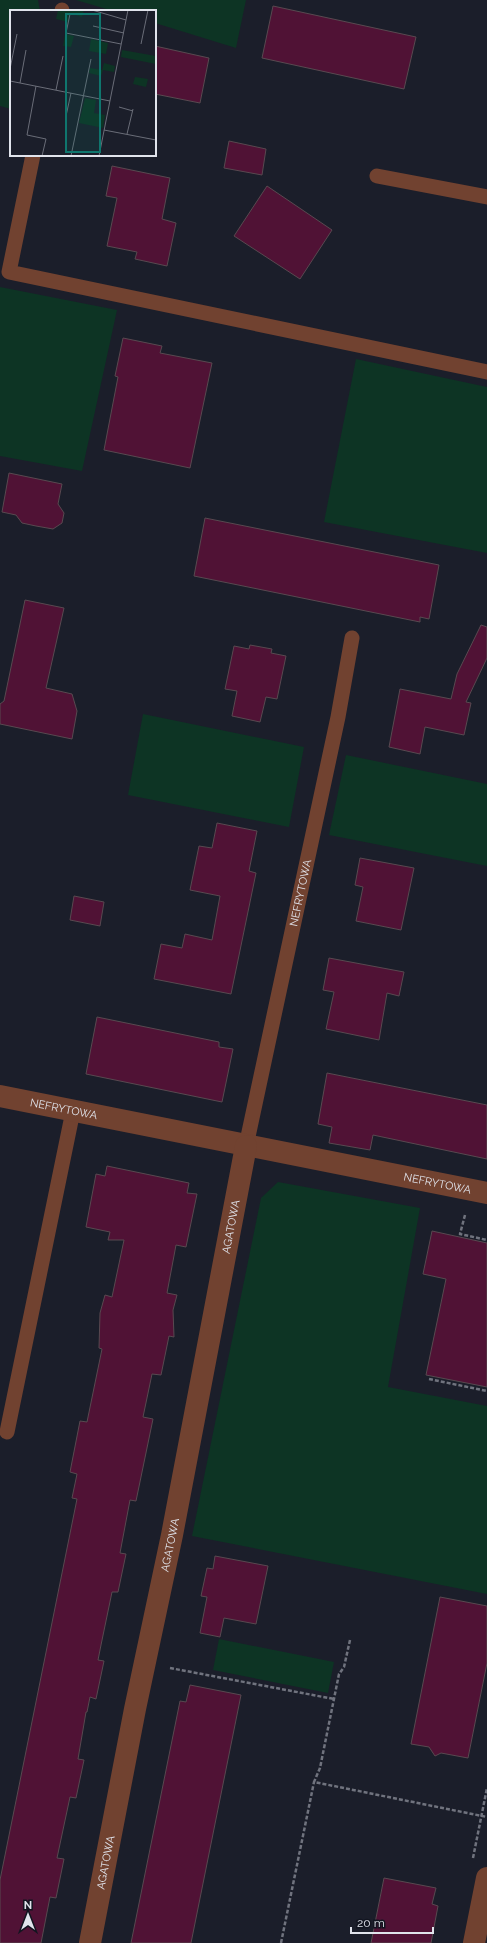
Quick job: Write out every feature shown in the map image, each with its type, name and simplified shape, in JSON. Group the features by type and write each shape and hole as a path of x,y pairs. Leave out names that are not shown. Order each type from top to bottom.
{"street":[{"name":"NEFRYTOWA","path":"0,1096 487,1193"},
{"name":"AGATOWA","path":"90,1943 135,1709 174,1527 246,1146"},
{"path":"474,1943 487,1878"}],"lane":[{"path":"32,156 9,272 487,372"},
{"path":"376,176 487,197"},
{"name":"NEFRYTOWA","path":"246,1146 336,725 352,638"},
{"path":"7,1432 73,1111"}],"path":[{"path":"465,1213 460,1234 487,1240"},
{"path":"429,1379 487,1391"},
{"path":"281,1943 314,1782 320,1768 339,1674 344,1668 350,1640"},
{"path":"168,1668 334,1699"},
{"path":"314,1782 487,1816"}],"green space":[{"path":"0,0 38,0 40,10 10,10 10,109 0,106"},
{"path":"76,0 246,0 236,48 156,23 156,10 110,10"},
{"path":"0,287 117,310 82,471 0,456"},
{"path":"356,359 487,387 487,553 324,522"},
{"path":"143,714 304,747 289,827 128,795"},
{"path":"346,755 487,784 487,866 329,835"},
{"path":"278,1182 420,1208 388,1387 487,1406 487,1594 192,1536 261,1198"},
{"path":"219,1639 334,1662 328,1693 213,1670"}],"building":[{"path":"273,6 416,37 404,89 262,58"},
{"path":"156,46 209,58 200,103 156,94"},
{"path":"229,141 266,149 262,175 224,168"},
{"path":"112,166 170,178 162,219 176,223 167,266 135,259 137,252 107,246 117,198 106,196"},
{"path":"267,186 332,230 300,279 234,236"},
{"path":"123,338 162,346 160,353 212,363 190,468 104,450 118,377 115,376"},
{"path":"9,473 62,484 58,504 64,513 62,523 53,529 36,526 22,523 16,515 2,512"},
{"path":"205,518 439,565 429,619 420,617 420,622 194,576"},
{"path":"25,600 64,608 46,688 72,694 77,711 72,739 0,724 0,704 4,701"},
{"path":"481,625 487,627 487,658 466,702 471,703 464,735 425,727 420,754 389,747 400,689 451,699 457,674"},
{"path":"250,645 272,649 271,653 286,656 277,699 266,697 260,722 232,716 237,691 225,689 234,646 249,649"},
{"path":"217,823 257,831 249,871 256,873 231,994 154,979 161,944 182,948 185,934 212,940 220,896 190,890 199,846 212,848"},
{"path":"360,858 414,868 401,930 356,921 363,887 355,885"},
{"path":"74,896 104,902 100,926 70,920"},
{"path":"329,958 404,972 399,996 387,993 379,1040 326,1029 334,992 323,990"},
{"path":"97,1017 219,1042 219,1047 233,1049 222,1102 86,1074"},
{"path":"327,1073 487,1105 487,1159 373,1135 370,1150 329,1143 332,1127 318,1124"},
{"path":"107,1166 189,1183 187,1193 197,1194 186,1247 176,1245 167,1293 177,1295 173,1310 174,1337 169,1336 161,1375 152,1374 143,1417 153,1419 136,1501 130,1500 120,1553 126,1554 118,1592 112,1592 101,1645 98,1660 104,1661 96,1699 90,1697 86,1712 78,1759 84,1760 76,1798 70,1797 57,1858 64,1859 56,1898 50,1897 41,1943 0,1943 0,1880 77,1499 72,1498 77,1474 70,1472 80,1421 87,1422 102,1349 99,1348 100,1313 105,1295 112,1297 124,1240 108,1240 110,1232 86,1227 96,1174 105,1176"},
{"path":"432,1231 487,1243 487,1387 426,1375 446,1279 423,1274"},
{"path":"215,1556 268,1566 256,1624 224,1618 220,1637 200,1633 207,1597 201,1596 207,1568 213,1569"},
{"path":"440,1597 487,1606 487,1663 468,1758 441,1753 435,1756 429,1747 411,1744"},
{"path":"190,1685 241,1695 191,1943 131,1943 180,1701 186,1702"},
{"path":"384,1878 436,1888 432,1904 438,1906 431,1943 371,1943"}]}
